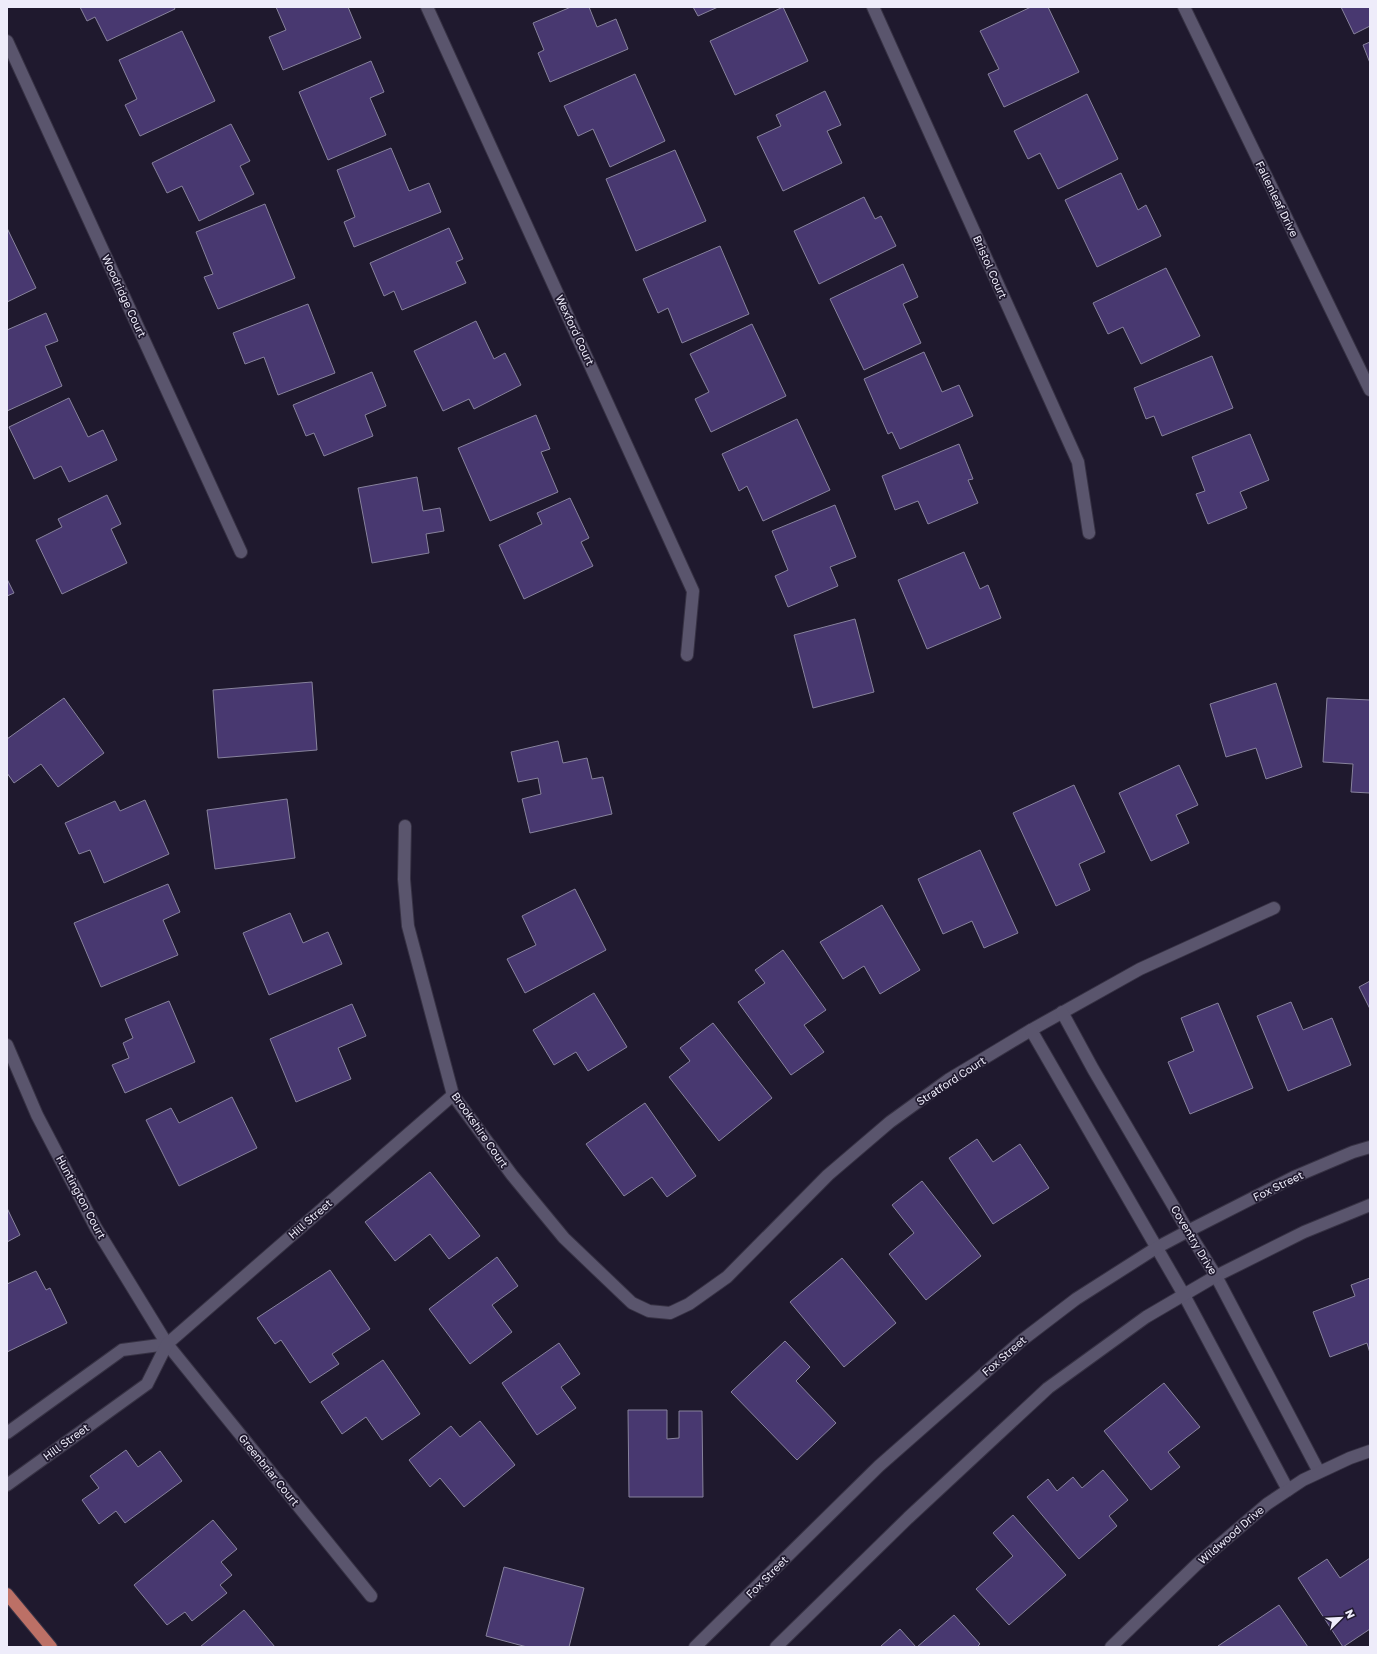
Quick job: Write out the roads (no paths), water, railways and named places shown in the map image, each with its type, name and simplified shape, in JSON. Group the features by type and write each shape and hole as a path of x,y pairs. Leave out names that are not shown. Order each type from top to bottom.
{"main road":[{"path":"7,1594 51,1647"}],"street":[{"name":"Bristol Court","path":"873,7 1078,462 1089,533"},
{"name":"Fallenleaf Drive","path":"1184,7 1370,390"},
{"name":"Wexford Court","path":"430,8 694,591 687,655"},
{"name":"Woodridge Court","path":"7,41 241,552"},
{"name":"Brookshire Court","path":"406,826 404,879 408,926 453,1095 512,1175 564,1238 632,1303 649,1311 670,1313"},
{"name":"Stratford Court","path":"670,1313 689,1304 727,1276 828,1175 890,1122 948,1080 1062,1012 1140,969 1274,908"},
{"name":"Coventry Drive","path":"1062,1012 1093,1069 1216,1276 1319,1472"},
{"path":"1031,1030 1184,1295 1288,1490"},
{"name":"Huntington Court","path":"7,1045 37,1115 96,1228 167,1344"},
{"name":"Hill Street","path":"7,1484 147,1384 167,1344 453,1095"},
{"name":"Fox Street","path":"696,1647 879,1466 1021,1341 1076,1299 1156,1248 1188,1231 1294,1177 1353,1152 1370,1147"},
{"path":"776,1647 908,1518 1048,1388 1146,1317 1216,1276 1304,1232 1370,1205"},
{"path":"7,1433 122,1350 167,1344"},
{"name":"Greenbriar Court","path":"167,1344 371,1596"},
{"name":"Wildwood Drive","path":"1111,1647 1197,1564 1267,1504 1303,1480 1350,1458 1370,1451"}]}
